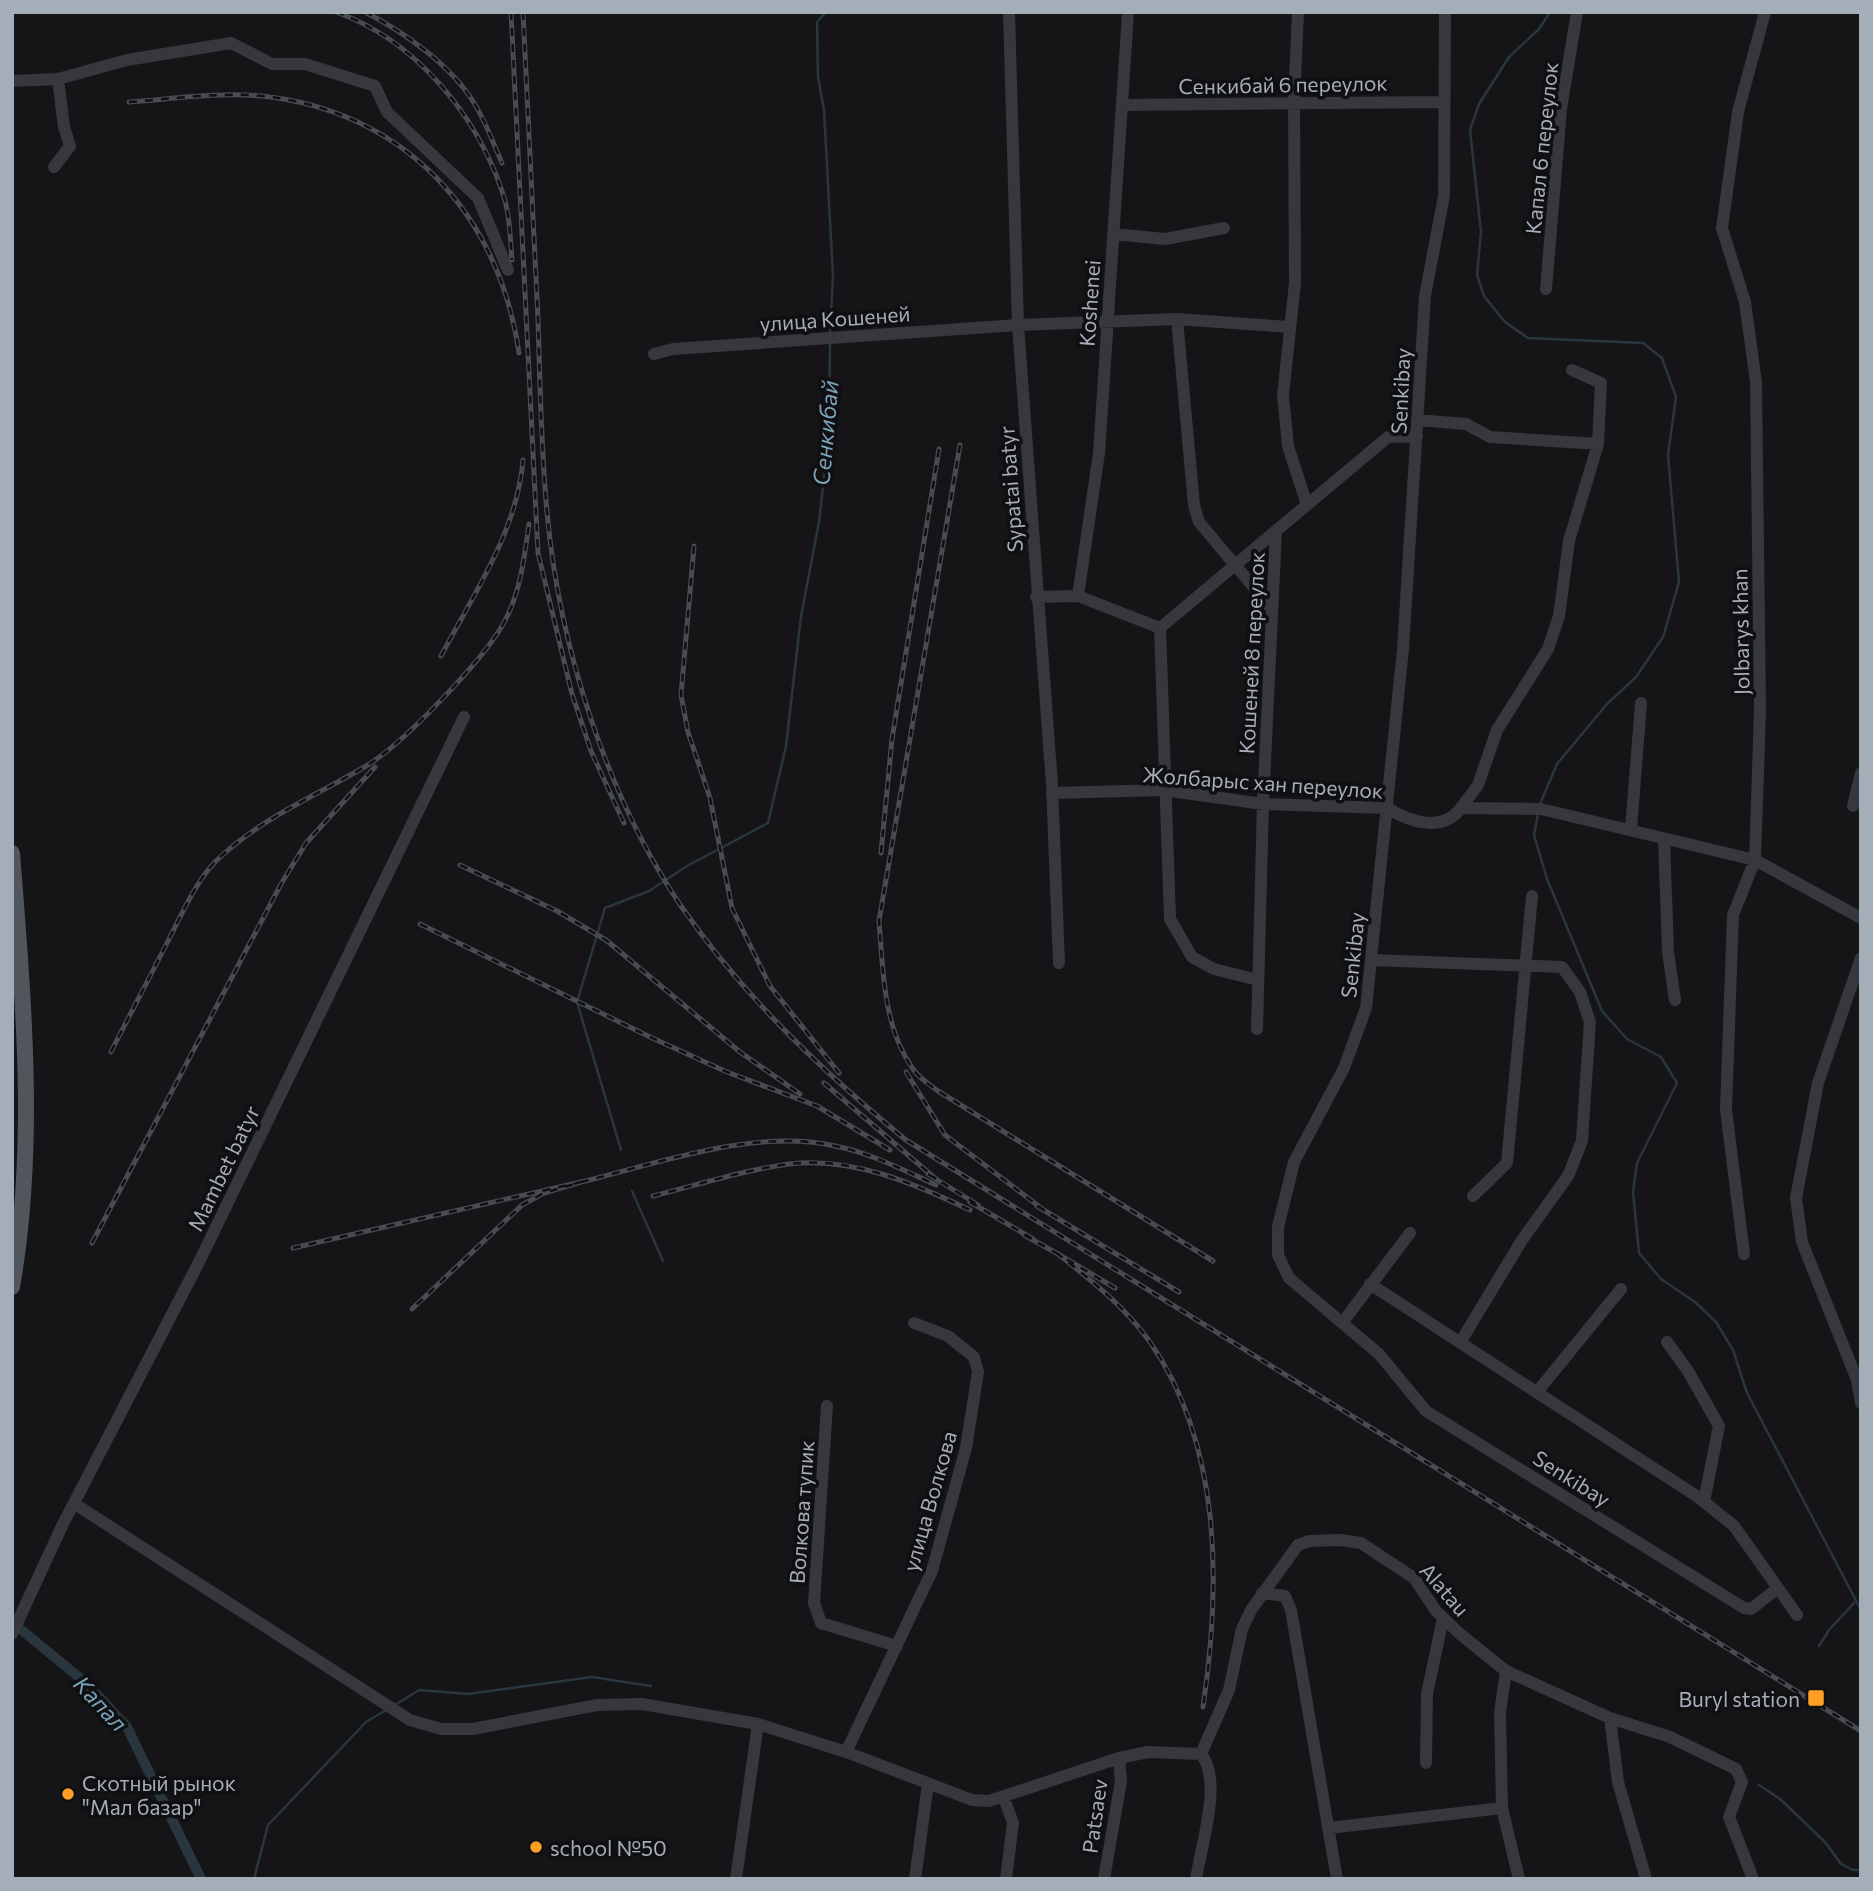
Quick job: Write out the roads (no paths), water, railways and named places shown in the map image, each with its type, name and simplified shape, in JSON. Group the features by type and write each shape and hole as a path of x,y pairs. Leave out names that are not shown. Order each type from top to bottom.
{"main road":[{"path":"12,853 21,966 24,1187 12,1287"}],"street":[{"name":"Sypatai batyr","path":"1009,12 1018,325 1052,793 1059,963"},
{"name":"Koshenei","path":"1078,596 1098,453 1128,12"},
{"path":"1298,12 1294,102 1295,283 1283,395 1288,446 1307,505"},
{"name":"Senkibay","path":"1445,12 1444,196 1425,296 1403,649 1366,1008 1344,1068 1294,1162 1278,1227 1278,1255 1289,1278 1379,1354 1426,1410 1744,1608 1751,1609 1777,1588"},
{"name":"Капал 6 переулок","path":"1546,289 1562,109 1577,12"},
{"name":"Jolbarys khan","path":"1744,1254 1726,1110 1733,915 1755,860 1760,710 1756,382 1745,302 1722,228 1738,112 1765,12"},
{"path":"12,81 58,79 127,60 231,43 272,64 305,64 375,86 387,112 478,198 508,270"},
{"path":"54,166 70,146 64,127 58,79"},
{"name":"Сенкибай 6 переулок","path":"1122,105 1444,102"},
{"path":"1113,234 1165,239 1224,228"},
{"path":"1107,322 1177,319 1289,327"},
{"path":"1177,319 1194,505 1199,522 1237,564 1272,609"},
{"name":"улица Кошеней","path":"654,354 673,349 1018,325 1107,322"},
{"path":"1461,808 1478,785 1497,730 1548,649 1559,616 1569,541 1598,444 1601,383 1572,370"},
{"path":"1417,420 1466,424 1490,437 1598,444"},
{"path":"1160,628 1388,437 1417,436"},
{"name":"Кошеней 8 переулок","path":"1257,1030 1263,804 1276,531"},
{"path":"1036,597 1078,596 1160,628"},
{"path":"1160,628 1170,919 1192,957 1214,969 1258,980"},
{"path":"1631,829 1641,702"},
{"name":"Mambet batyr","path":"12,1634 199,1262 464,717"},
{"path":"1853,806 1861,773"},
{"name":"Жолбарыс хан переулок","path":"1052,793 1164,790 1263,804 1387,808 1404,818 1428,823 1444,822 1454,817 1461,808 1541,809 1755,860 1861,918"},
{"path":"1664,839 1668,952 1675,1000"},
{"path":"1473,1196 1507,1163 1532,896"},
{"path":"1861,958 1818,1083 1797,1198 1802,1242 1857,1380 1861,1403"},
{"path":"1371,960 1562,967 1580,992 1590,1022 1582,1141 1568,1176 1522,1240 1461,1341"},
{"path":"1342,1323 1410,1233"},
{"path":"1370,1284 1704,1502 1734,1526 1797,1615"},
{"path":"1537,1392 1621,1289"},
{"name":"улица Волкова","path":"846,1752 932,1572 966,1448 978,1372 974,1357 948,1336 914,1323"},
{"path":"1667,1342 1688,1371 1718,1426 1704,1502"},
{"name":"Волкова тупик","path":"827,1406 814,1603 821,1623 897,1646"},
{"path":"75,1504 410,1720 441,1728 473,1729 597,1705 642,1703 758,1724 846,1752 972,1800 1004,1798 1119,1758 1147,1752 1201,1754 1209,1764 1212,1782 1196,1879"},
{"name":"Alatau","path":"1201,1754 1228,1690 1241,1629 1262,1593 1298,1545 1309,1541 1340,1539 1361,1543 1414,1578 1443,1618 1506,1671 1610,1718 1670,1737 1736,1769 1742,1782 1729,1817 1753,1879"},
{"path":"1262,1593 1286,1596 1291,1609 1337,1879"},
{"path":"1426,1763 1427,1694 1443,1618"},
{"path":"1506,1671 1500,1712 1502,1808 1519,1879"},
{"path":"1610,1718 1618,1782 1646,1879"},
{"path":"736,1879 758,1724"},
{"name":"Patsaev","path":"1104,1879 1121,1782 1119,1758"},
{"path":"915,1879 928,1784"},
{"path":"1004,1798 1013,1823 1006,1879"},
{"path":"1329,1828 1502,1808"}],"waterway":[{"name":"Сенкибай","path":"826,12 817,22 818,77 824,110 833,276 830,334"},
{"path":"1540,804 1557,764 1607,704 1636,677 1663,637 1679,582 1668,455 1676,397 1662,358 1643,343 1528,338 1505,322 1484,296 1477,275 1481,232 1470,130 1479,104 1509,57 1539,29 1550,12"},
{"name":"Сенкибай","path":"621,1150 577,1002 605,908 649,891 687,866 768,823 786,746 801,616 819,522 829,435 830,341"},
{"path":"1538,814 1534,835 1547,879 1602,1011 1627,1039 1661,1057 1677,1083 1637,1163 1633,1192 1639,1253 1661,1279 1695,1302 1716,1322 1733,1350 1747,1393 1861,1610"},
{"path":"632,1191 663,1261"},
{"path":"1819,1646 1829,1630 1854,1603"},
{"name":"Капал","path":"13,1623 86,1683 127,1727 201,1879"},
{"path":"395,1705 419,1690 468,1694 592,1677 651,1686"},
{"path":"254,1879 268,1825 366,1722 386,1710"},
{"path":"1759,1785 1780,1799 1825,1842 1841,1864 1853,1870 1861,1870"}],"railway":[{"path":"336,12 392,41 439,83 459,108 491,162 505,199 512,260"},
{"path":"365,12 411,40 453,76 478,110 502,163"},
{"path":"511,12 538,553 572,694 591,751 624,823"},
{"path":"523,12 543,464 553,563 562,614 590,717 630,816 654,863 705,939 785,1031 844,1087 906,1140 1861,1731"},
{"path":"129,102 212,95 262,96 313,106 359,123 400,147 436,178 466,214 490,256 508,302 519,353"},
{"path":"960,445 879,921 890,1017 903,1053 915,1072 938,1091 1213,1261"},
{"path":"881,853 892,739 939,449"},
{"path":"441,656 503,537 519,487 523,460"},
{"path":"111,1052 189,899 215,862 268,821 381,755 440,702 477,660 502,626 513,602 529,524"},
{"path":"694,546 681,695 688,732 710,798 732,908 770,986 839,1073"},
{"path":"92,1243 281,884 306,843 375,767"},
{"path":"460,865 557,911 606,940 740,1052 800,1094"},
{"path":"420,924 650,1037 727,1072 817,1106 890,1150"},
{"path":"906,1072 945,1135 1045,1211"},
{"path":"824,1083 936,1179"},
{"path":"581,1182 708,1150 773,1141 835,1146 861,1153 936,1185"},
{"path":"653,1196 789,1164 836,1164 882,1174 970,1210"},
{"path":"928,1174 978,1205"},
{"path":"293,1248 581,1182 544,1193 522,1205 412,1309"},
{"path":"970,1202 1033,1239"},
{"path":"1037,1206 1179,1292"},
{"path":"1024,1235 1058,1254"},
{"path":"1115,1288 1058,1254 1107,1295 1140,1329 1174,1383 1191,1426 1203,1471 1213,1566 1209,1661 1203,1707"}],"place":[{"name":"Buryl station","path":"1816,1698"},
{"name":"Скотный рынок \"Мал базар\"","path":"68,1794"},
{"name":"school №50","path":"536,1847"}]}
